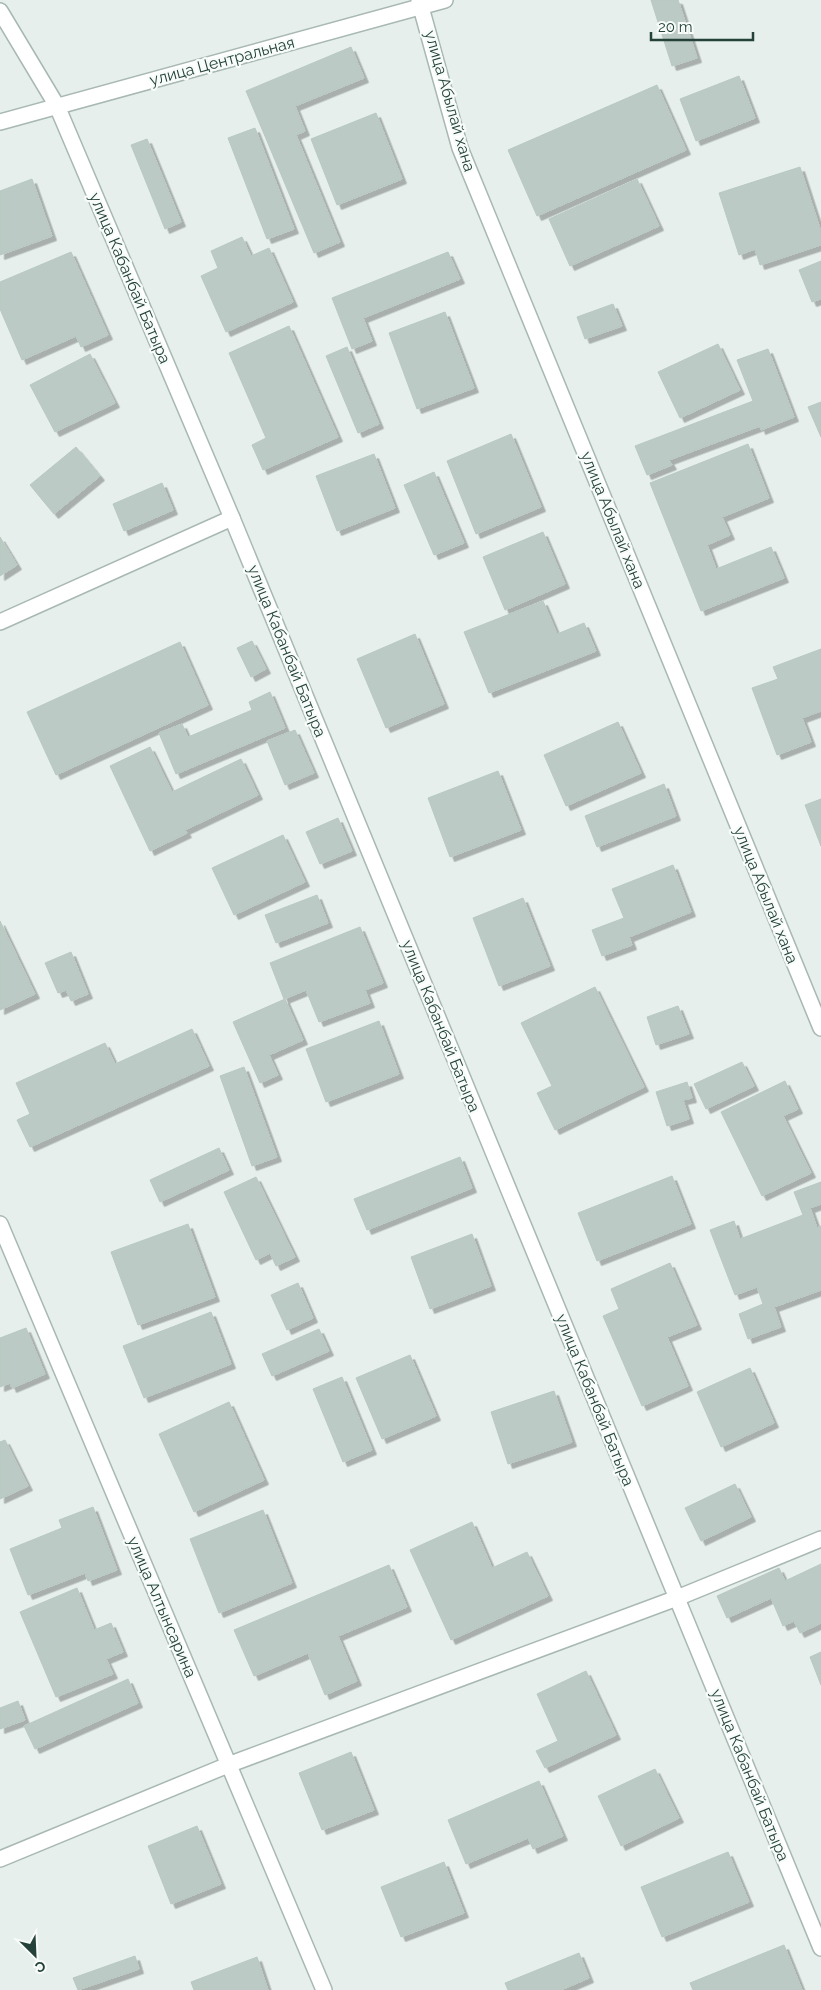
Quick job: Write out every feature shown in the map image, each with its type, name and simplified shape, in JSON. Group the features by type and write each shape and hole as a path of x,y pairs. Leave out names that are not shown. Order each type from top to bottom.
{"street":[{"name":"улица Центральная","path":"0,122 421,3 445,0"},
{"name":"улица Абылай хана","path":"421,3 460,148 821,1028"},
{"name":"улица Кабанбай Батыра","path":"0,11 57,106 232,518 821,1948"},
{"path":"0,622 232,518"},
{"name":"улица Алтынсарина","path":"0,1224 324,1990"},
{"path":"0,1859 228,1765 677,1598 821,1539"}],"building":[{"path":"651,0 678,0 697,58 672,66"},
{"path":"351,47 364,78 295,106 305,131 296,135 340,242 314,253 246,91"},
{"path":"739,76 755,118 696,141 680,99"},
{"path":"657,85 686,150 537,216 508,150"},
{"path":"376,113 402,179 337,205 311,139"},
{"path":"255,128 294,229 267,239 228,138"},
{"path":"147,139 181,222 165,229 131,145"},
{"path":"800,167 821,232 821,245 760,265 755,249 739,255 719,193"},
{"path":"32,179 52,236 0,255 0,191"},
{"path":"637,179 659,226 570,266 549,219"},
{"path":"242,237 251,256 269,248 293,302 226,332 201,276 218,268 211,251"},
{"path":"71,252 108,335 81,347 76,336 22,360 0,309 0,282"},
{"path":"448,252 460,279 363,318 372,341 352,349 332,298"},
{"path":"821,261 821,299 812,302 799,270"},
{"path":"613,304 622,326 585,339 577,317"},
{"path":"445,312 474,388 417,409 389,333"},
{"path":"289,326 338,437 263,470 252,445 266,438 229,353"},
{"path":"718,344 740,390 680,418 658,372"},
{"path":"347,347 379,424 358,433 326,356"},
{"path":"768,349 794,417 761,430 760,426 669,460 672,465 647,475 635,446 753,401 737,360"},
{"path":"90,354 115,403 55,432 30,385"},
{"path":"821,402 821,437 808,407"},
{"path":"511,434 541,507 476,534 447,461"},
{"path":"748,444 769,498 722,517 730,535 707,545 716,569 771,547 784,578 701,611 650,483"},
{"path":"76,447 100,476 54,514 30,485"},
{"path":"374,454 395,508 337,531 316,476"},
{"path":"434,472 464,543 434,555 404,485"},
{"path":"162,483 173,510 124,531 113,504"},
{"path":"543,532 565,584 505,610 483,557"},
{"path":"0,537 17,565 0,576"},
{"path":"543,601 557,634 584,623 596,651 489,693 464,632"},
{"path":"415,634 444,704 386,728 357,659"},
{"path":"252,641 266,669 251,677 237,648"},
{"path":"180,642 208,705 56,775 27,712"},
{"path":"821,649 821,711 802,718 811,742 777,755 752,688 778,679 773,667"},
{"path":"270,692 285,728 176,774 159,733 182,724 188,737 252,710 249,702"},
{"path":"618,722 641,773 566,806 544,755"},
{"path":"295,730 314,773 285,785 267,741"},
{"path":"150,747 172,792 241,759 258,795 185,830 187,833 150,851 110,766"},
{"path":"498,771 521,830 450,857 428,798"},
{"path":"664,784 676,816 597,847 585,816"},
{"path":"821,799 821,846 805,805"},
{"path":"338,818 352,851 320,864 306,832"},
{"path":"283,835 305,882 234,915 212,868"},
{"path":"673,865 691,912 629,937 632,945 602,956 592,930 624,918 612,889"},
{"path":"317,895 328,923 276,943 265,915"},
{"path":"523,898 550,966 499,986 473,918"},
{"path":"0,921 35,994 0,1010"},
{"path":"360,927 383,983 365,990 370,1003 319,1022 306,990 284,999 270,963"},
{"path":"71,952 88,994 71,1001 66,990 58,993 45,963"},
{"path":"595,987 644,1087 555,1130 537,1093 552,1086 521,1023"},
{"path":"285,999 303,1040 269,1055 278,1075 260,1083 233,1022"},
{"path":"678,1006 689,1034 656,1045 647,1017"},
{"path":"379,1021 399,1074 326,1102 306,1049"},
{"path":"192,1029 209,1066 30,1147 17,1120 30,1114 16,1083 105,1043 115,1064"},
{"path":"742,1062 754,1086 706,1109 694,1084"},
{"path":"244,1067 277,1157 252,1166 220,1076"},
{"path":"785,1081 798,1109 783,1116 811,1173 762,1196 721,1112"},
{"path":"687,1082 692,1098 683,1100 689,1119 667,1126 656,1092"},
{"path":"219,1148 229,1170 160,1202 150,1180"},
{"path":"460,1157 472,1188 367,1230 354,1199"},
{"path":"672,1176 691,1224 597,1261 578,1213"},
{"path":"256,1177 295,1257 276,1266 270,1253 256,1260 224,1192"},
{"path":"821,1182 821,1204 810,1208 817,1228 821,1226 821,1290 774,1307 781,1327 748,1339 739,1314 763,1304 757,1287 735,1295 710,1230 734,1221 740,1239 803,1215 794,1192"},
{"path":"188,1224 215,1297 138,1325 111,1252"},
{"path":"472,1234 491,1286 430,1309 411,1257"},
{"path":"670,1263 697,1325 667,1337 688,1386 642,1406 603,1316 619,1309 611,1289"},
{"path":"298,1283 313,1318 287,1330 271,1295"},
{"path":"211,1312 231,1364 144,1398 123,1346"},
{"path":"26,1328 45,1374 12,1388 10,1383 0,1387 0,1338"},
{"path":"319,1329 329,1351 272,1376 262,1354"},
{"path":"410,1355 436,1416 382,1439 356,1378"},
{"path":"750,1368 774,1423 721,1447 697,1392"},
{"path":"342,1377 372,1450 343,1462 313,1389"},
{"path":"554,1391 572,1442 508,1464 491,1412"},
{"path":"229,1402 264,1480 194,1512 159,1434"},
{"path":"5,1440 28,1486 0,1499 0,1442"},
{"path":"735,1484 751,1517 701,1541 685,1508"},
{"path":"93,1507 117,1570 88,1581 85,1573 28,1595 10,1549 62,1528 59,1520"},
{"path":"263,1510 292,1583 219,1613 190,1539"},
{"path":"472,1522 492,1568 527,1552 548,1596 451,1640 410,1550"},
{"path":"821,1564 821,1623 800,1633 794,1621 783,1626 771,1598 727,1618 717,1596 779,1568 785,1581"},
{"path":"389,1565 407,1607 338,1636 357,1681 325,1695 308,1653 254,1676 234,1630"},
{"path":"77,1588 94,1630 111,1623 123,1652 106,1659 113,1674 56,1697 20,1612"},
{"path":"821,1652 821,1685 810,1657"},
{"path":"586,1671 616,1735 545,1768 536,1751 558,1741 537,1694"},
{"path":"128,1679 138,1703 35,1749 24,1726"},
{"path":"18,1701 25,1720 0,1729 0,1708"},
{"path":"351,1752 374,1810 322,1830 299,1773"},
{"path":"655,1769 679,1818 621,1846 598,1796"},
{"path":"539,1781 563,1836 533,1849 528,1838 466,1864 448,1820"},
{"path":"197,1826 221,1884 171,1904 148,1846"},
{"path":"728,1852 749,1902 662,1937 641,1887"},
{"path":"444,1862 464,1913 401,1937 381,1887"},
{"path":"784,1945 802,1990 693,1990 690,1983"},
{"path":"579,1953 589,1978 561,1990 508,1990 505,1983"},
{"path":"135,1956 139,1969 78,1990 73,1978"},
{"path":"257,1957 268,1990 194,1990 191,1982"}]}
